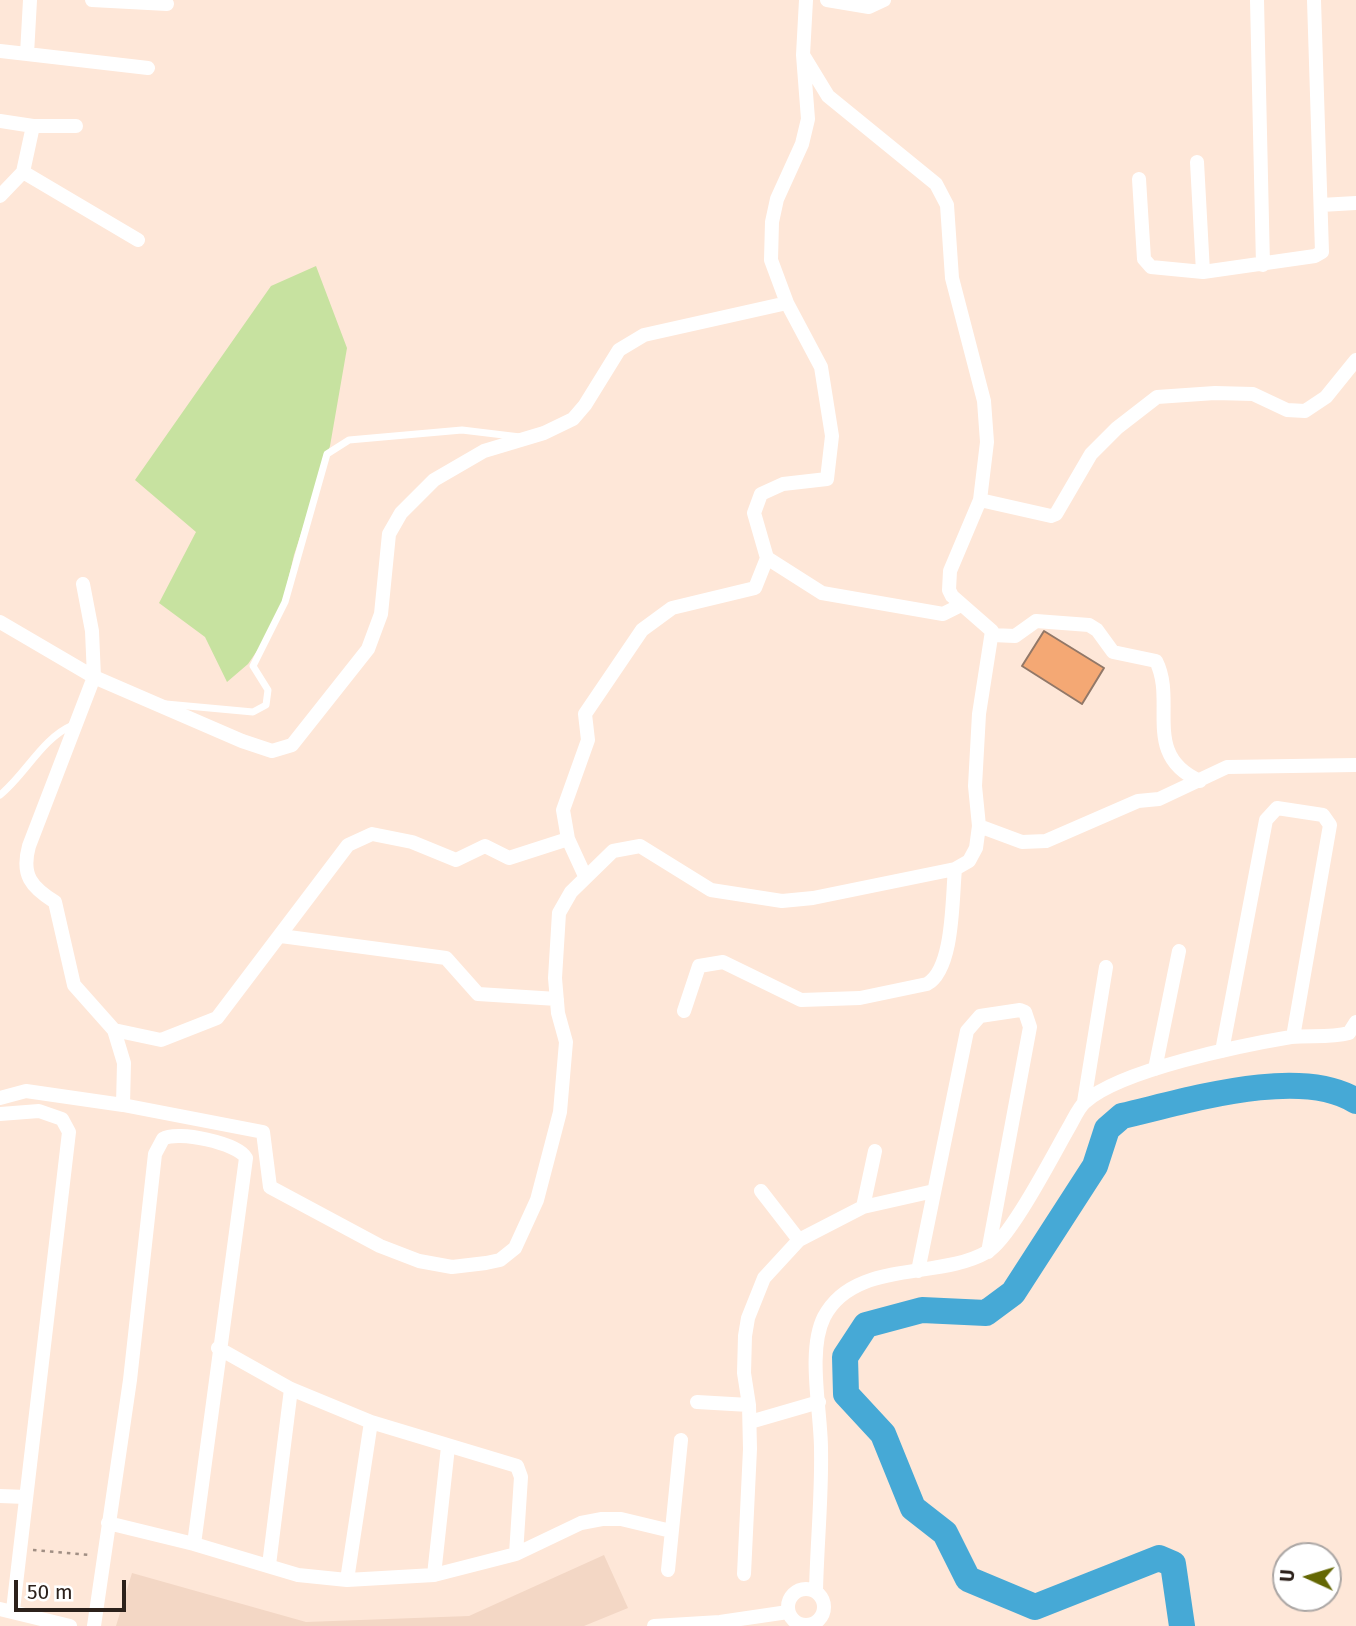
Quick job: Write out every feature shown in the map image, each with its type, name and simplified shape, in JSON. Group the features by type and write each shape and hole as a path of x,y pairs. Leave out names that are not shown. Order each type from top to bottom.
{"street":[{"path":"27,54 30,0"},
{"path":"92,0 167,4"},
{"path":"585,876 568,839 563,810 588,740 585,715 642,630 672,608 755,588 767,558 754,513 761,494 783,484 827,479 832,436 821,367 776,281 770,241 777,200 806,132 808,106 803,55 806,0"},
{"path":"827,0 869,7 884,0"},
{"path":"1257,0 1263,265"},
{"path":"1139,179 1147,264 1155,268 1203,272 1263,265 1315,256 1321,252 1314,0"},
{"path":"0,51 148,68"},
{"path":"0,1098 26,1091 123,1105 263,1132 270,1187 388,1250 419,1261 452,1266 500,1260 514,1248 531,1215 555,1139 566,1071 566,1042 557,999 555,967 559,913 570,892 613,851 628,846 652,851 711,890 782,901 813,898 955,869 969,861 976,848 979,826 975,786 979,714 992,635 986,623 961,605 949,590 950,571 980,500 987,442 984,401 952,278 947,205 936,184 828,96 803,55"},
{"path":"0,121 33,127 76,127"},
{"path":"0,196 23,172 33,127"},
{"path":"1197,162 1203,272"},
{"path":"23,172 138,240"},
{"path":"1321,205 1356,203"},
{"path":"0,622 94,677 257,747 272,751 292,745 359,663 378,629 389,534 401,513 449,468 484,450 528,438 573,419 619,350 644,335 787,303"},
{"path":"980,500 1051,516 1056,514 1090,454 1117,428 1157,397 1215,393 1253,394 1287,410 1305,411 1326,397 1356,360"},
{"path":"767,558 822,593 943,614 961,605"},
{"path":"83,584 92,631 94,677 73,724 29,846 25,869 34,889 55,902 74,985 114,1030 124,1063 123,1105"},
{"path":"992,635 1016,636 1036,621 1089,625 1097,630 1113,652 1156,661 1160,671 1162,729 1168,751 1181,769 1200,781"},
{"path":"979,826 1022,842 1046,841 1138,801 1159,799 1227,767 1356,765"},
{"path":"1222,1051 1266,820 1273,810 1280,808 1322,815 1330,825 1293,1037"},
{"path":"114,1030 161,1040 217,1018 348,845 372,834 411,842 456,860 485,846 509,858 568,839"},
{"path":"684,1011 698,966 723,962 801,1000 860,998 927,984 934,980 944,960 955,869"},
{"path":"281,936 446,958 478,994 557,999"},
{"path":"1156,1069 1179,951"},
{"path":"788,1612 802,1625 814,1623 824,1608 816,1591 821,1449 817,1354 824,1317 850,1291 871,1280 918,1271 988,1252 1010,1226 1084,1102 1107,967"},
{"path":"918,1271 969,1025 980,1016 999,1011 1022,1011 1030,1027 988,1252"},
{"path":"1084,1102 1156,1069 1222,1051 1293,1037 1338,1036 1349,1033 1356,1022"},
{"path":"0,1114 39,1111 62,1119 69,1132 20,1548 7,1610 71,1626"},
{"path":"94,1626 130,1380 155,1153 160,1142 172,1135 238,1148 246,1158 218,1348 194,1544"},
{"path":"863,1207 875,1152"},
{"path":"761,1191 799,1240"},
{"path":"744,1574 750,1422 744,1373 748,1318 764,1278 799,1240 863,1207 934,1191"},
{"path":"218,1348 291,1389 372,1422 519,1468 521,1477 516,1554"},
{"path":"269,1565 291,1389"},
{"path":"697,1402 749,1405"},
{"path":"750,1422 819,1402"},
{"path":"347,1580 372,1422"},
{"path":"668,1570 681,1440"},
{"path":"434,1575 448,1447"},
{"path":"0,1496 26,1497"},
{"path":"108,1523 194,1544 298,1575 347,1580 434,1575 516,1554 580,1523 602,1519 621,1520 671,1531"},
{"path":"788,1612 793,1594 804,1588 816,1591"},
{"path":"654,1626 720,1622 788,1612"}],"lane":[{"path":"156,703 253,712 266,705 268,690 253,666 285,602 327,454 349,440 462,430 528,438"},
{"path":"0,795 21,776 51,739 73,724"}],"path":[{"path":"20,1548 103,1557"}],"shaded area":[{"path":"604,1555 628,1608 584,1626 116,1626 132,1573 306,1622 469,1616"}],"green space":[{"path":"316,266 347,348 330,446 294,555 279,619 248,664 227,682 205,637 159,603 196,532 135,480 271,286"}],"building":[{"path":"1044,631 1104,668 1082,704 1022,666"}],"waterway":[{"path":"1182,1626 1173,1564 1159,1558 1035,1607 968,1579 945,1533 913,1508 883,1434 846,1394 845,1357 866,1325 922,1310 986,1313 1013,1293 1095,1166 1107,1129 1122,1116 1208,1096 1273,1086 1304,1086 1332,1091 1356,1101"}]}
